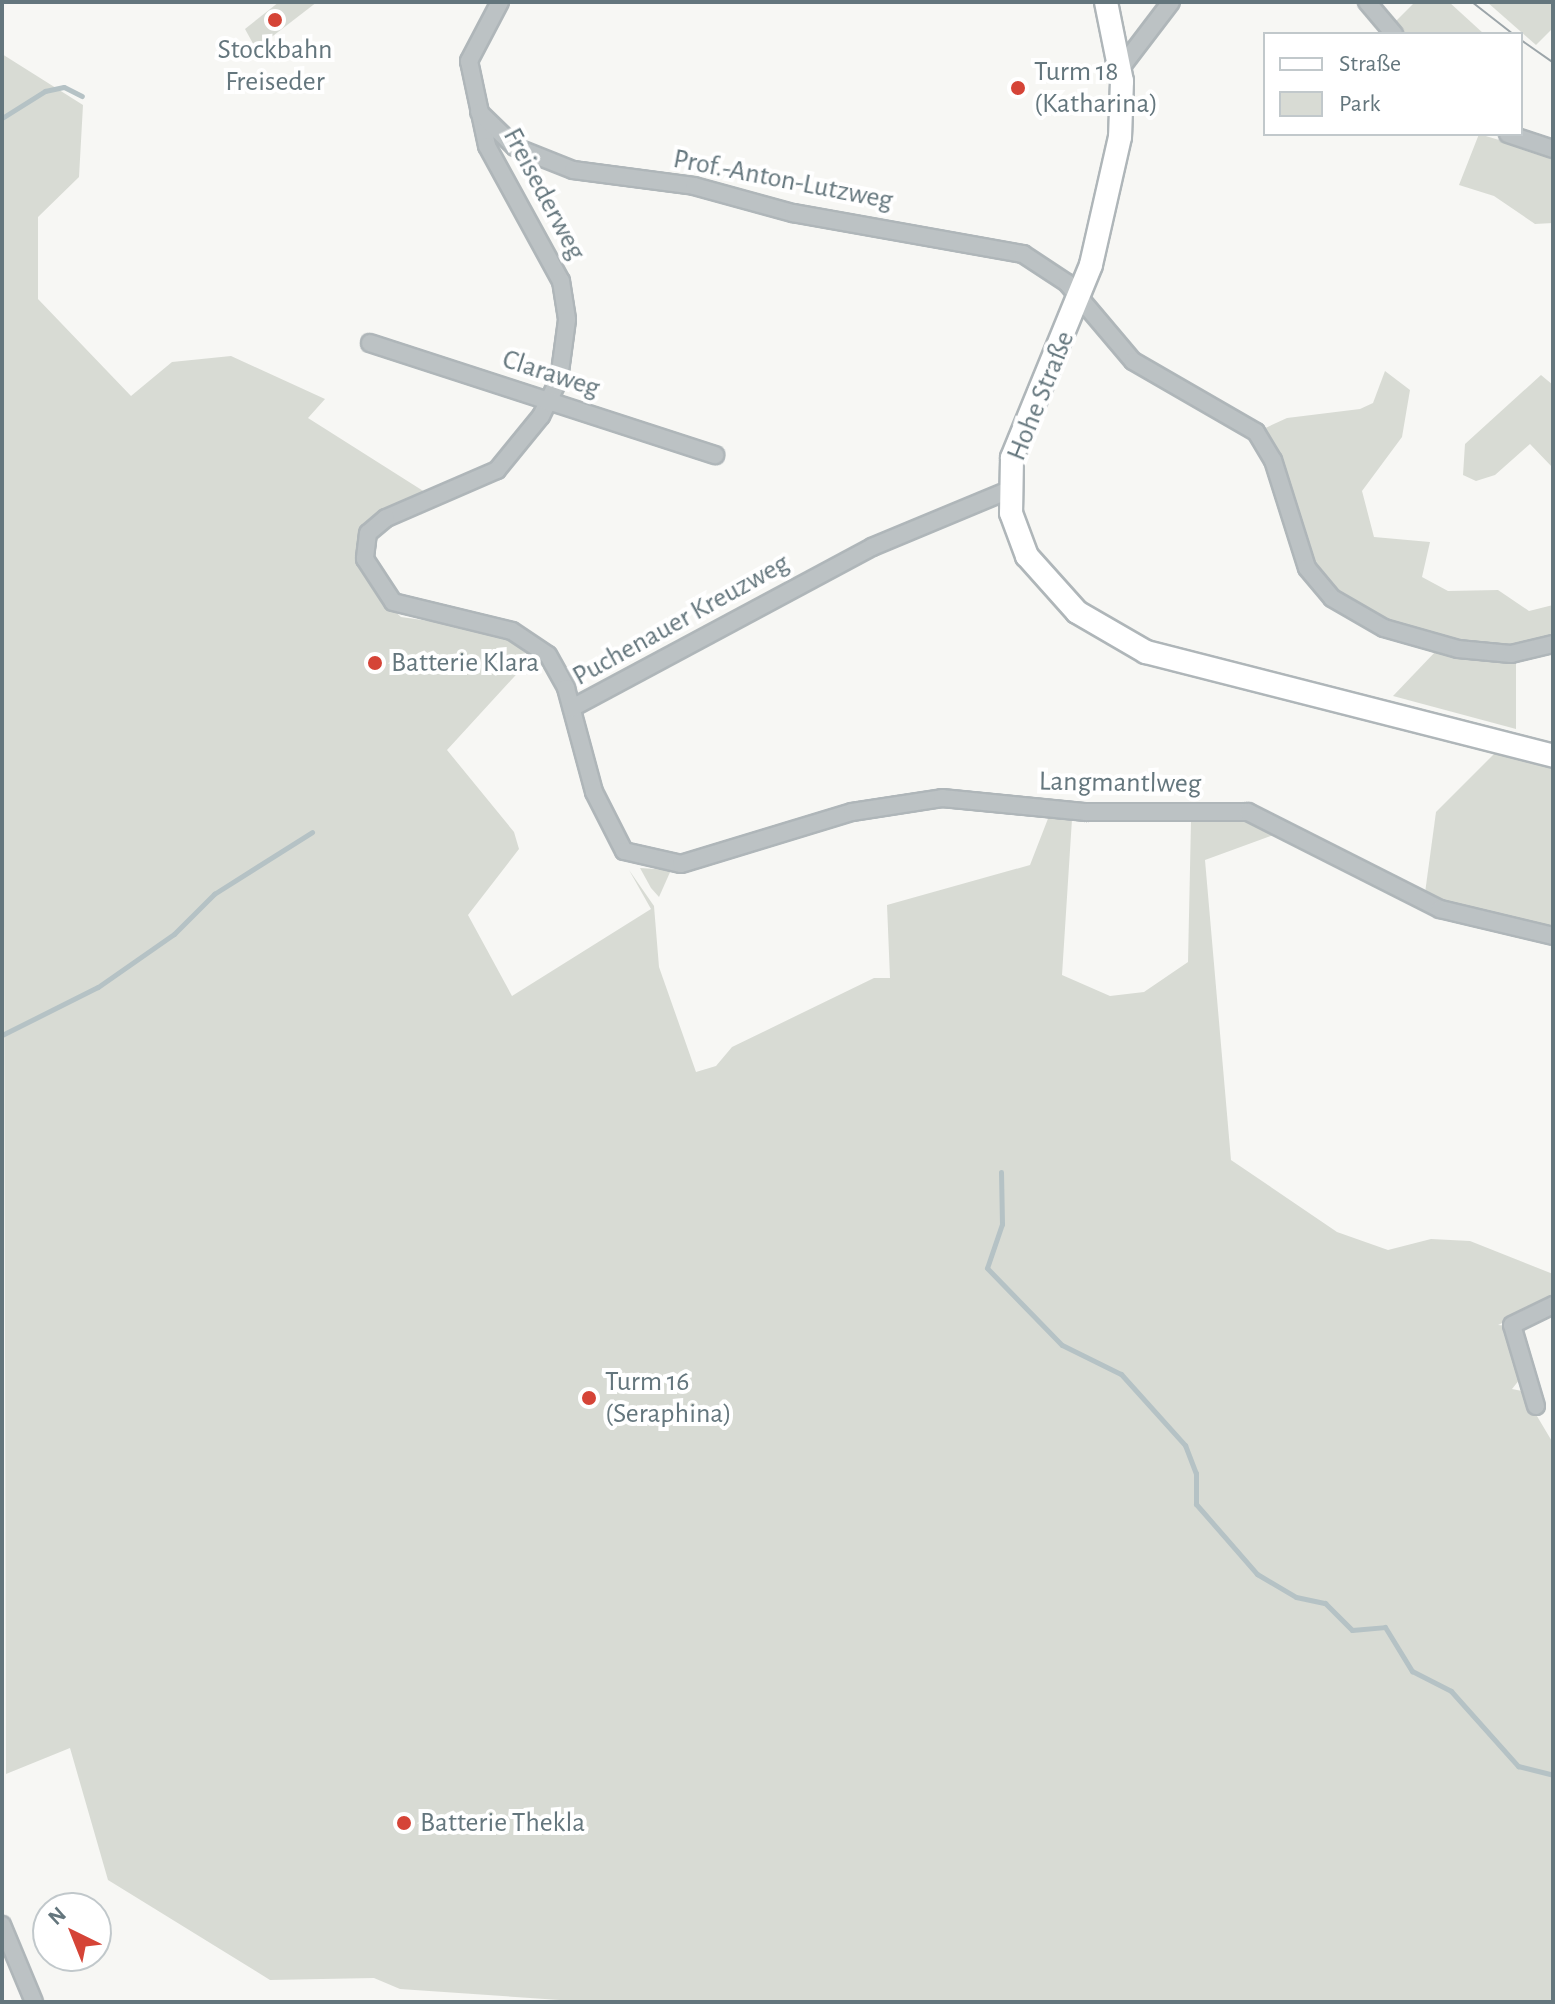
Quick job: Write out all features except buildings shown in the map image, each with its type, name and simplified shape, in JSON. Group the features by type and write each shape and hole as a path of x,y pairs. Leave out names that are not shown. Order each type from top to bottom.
{"main road":[{"name":"Hohe Straße","path":"1106,2 1120,69 1116,159 1080,298 1017,442 1009,490 1015,529 1036,569 1077,612 1136,648 1553,756"}],"street":[{"name":"Freisederweg","path":"500,2 469,61 478,111 495,163 539,235 565,298 565,348 549,401 497,470 386,518 364,541 368,570 386,597 414,610 489,623 542,648 572,708"},
{"path":"1120,69 1171,2"},
{"path":"1367,2 1392,32"},
{"name":"Prof.-Anton-Lutzweg","path":"478,111 515,147 573,170 1002,246 1055,273 1133,361 1256,432 1273,460 1307,568 1332,598 1384,628 1458,649 1511,654 1553,644"},
{"path":"1514,136 1553,149"},
{"path":"495,163 515,147"},
{"name":"Claraweg","path":"370,343 715,455"},
{"name":"Puchenauer Kreuzweg","path":"681,864 641,860 619,846 587,774 572,708 872,547 1009,490"},
{"name":"Langmantlweg","path":"681,864 840,816 926,799 1095,812 1239,811 1266,816 1431,906 1546,935"},
{"path":"1536,1406 1512,1325 1553,1305"},
{"path":"2,1925 34,2002"}],"green space":[{"name":"Stockbahn Freiseder","path":"279,2 317,2 256,49 245,29"},
{"path":"1415,2 1449,2 1482,32 1396,32 1391,26"},
{"path":"1487,2 1553,2 1553,28 1536,45"},
{"path":"2,54 83,105 79,177 38,217 38,299 131,396 172,362 231,356 325,399 308,418 428,494 359,534 357,558 375,593 401,617 500,631 536,653 447,750 514,832 519,849 468,915 512,996 651,909 629,870 654,906 659,967 696,1072 716,1066 732,1047 874,978 890,978 887,905 1030,865 1049,816 1072,819 1062,975 1110,996 1144,992 1188,962 1191,821 1258,818 1284,831 1205,860 1231,1160 1337,1232 1388,1250 1431,1239 1470,1241 1553,1274 1553,1299 1498,1325 1508,1326 1520,1379 1512,1389 1522,1391 1553,1443 1553,2002 589,2002 400,1989 374,1978 270,1980 108,1880 70,1748 6,1774"},
{"path":"1478,136 1553,156 1553,223 1535,224 1494,196 1459,185"},
{"path":"1385,371 1410,390 1402,437 1362,491 1374,537 1430,542 1422,577 1448,591 1498,590 1529,611 1553,605 1553,640 1477,649 1374,619 1319,581 1261,430 1287,418 1360,409 1373,403"},
{"path":"1541,375 1553,385 1553,468 1530,444 1495,475 1476,481 1463,475 1465,444"},
{"path":"1436,651 1516,659 1516,729 1393,696"},
{"path":"1498,750 1553,764 1552,926 1493,918 1425,893 1436,812"},
{"path":"640,868 671,870 659,897 651,888"}],"waterway":[{"path":"2,118 45,91 64,87 82,96"},
{"path":"2,1035 98,987 174,934 214,894 312,832"},
{"path":"1001,1172 1002,1224 987,1268 1062,1345 1121,1374 1185,1445 1196,1473 1196,1504 1257,1574 1296,1597 1325,1603 1352,1630 1385,1627 1412,1671 1451,1691 1518,1766 1553,1775"}],"tram line":[{"path":"1472,2 1510,32"},
{"path":"1523,41 1553,62"}],"place":[{"name":"Stockbahn Freiseder","path":"275,20"},
{"name":"Turm 18 (Katharina)","path":"1018,88"},
{"name":"Batterie Klara","path":"375,663"},
{"name":"Turm 16 (Seraphina)","path":"589,1398"},
{"name":"Batterie Thekla","path":"404,1823"}]}
